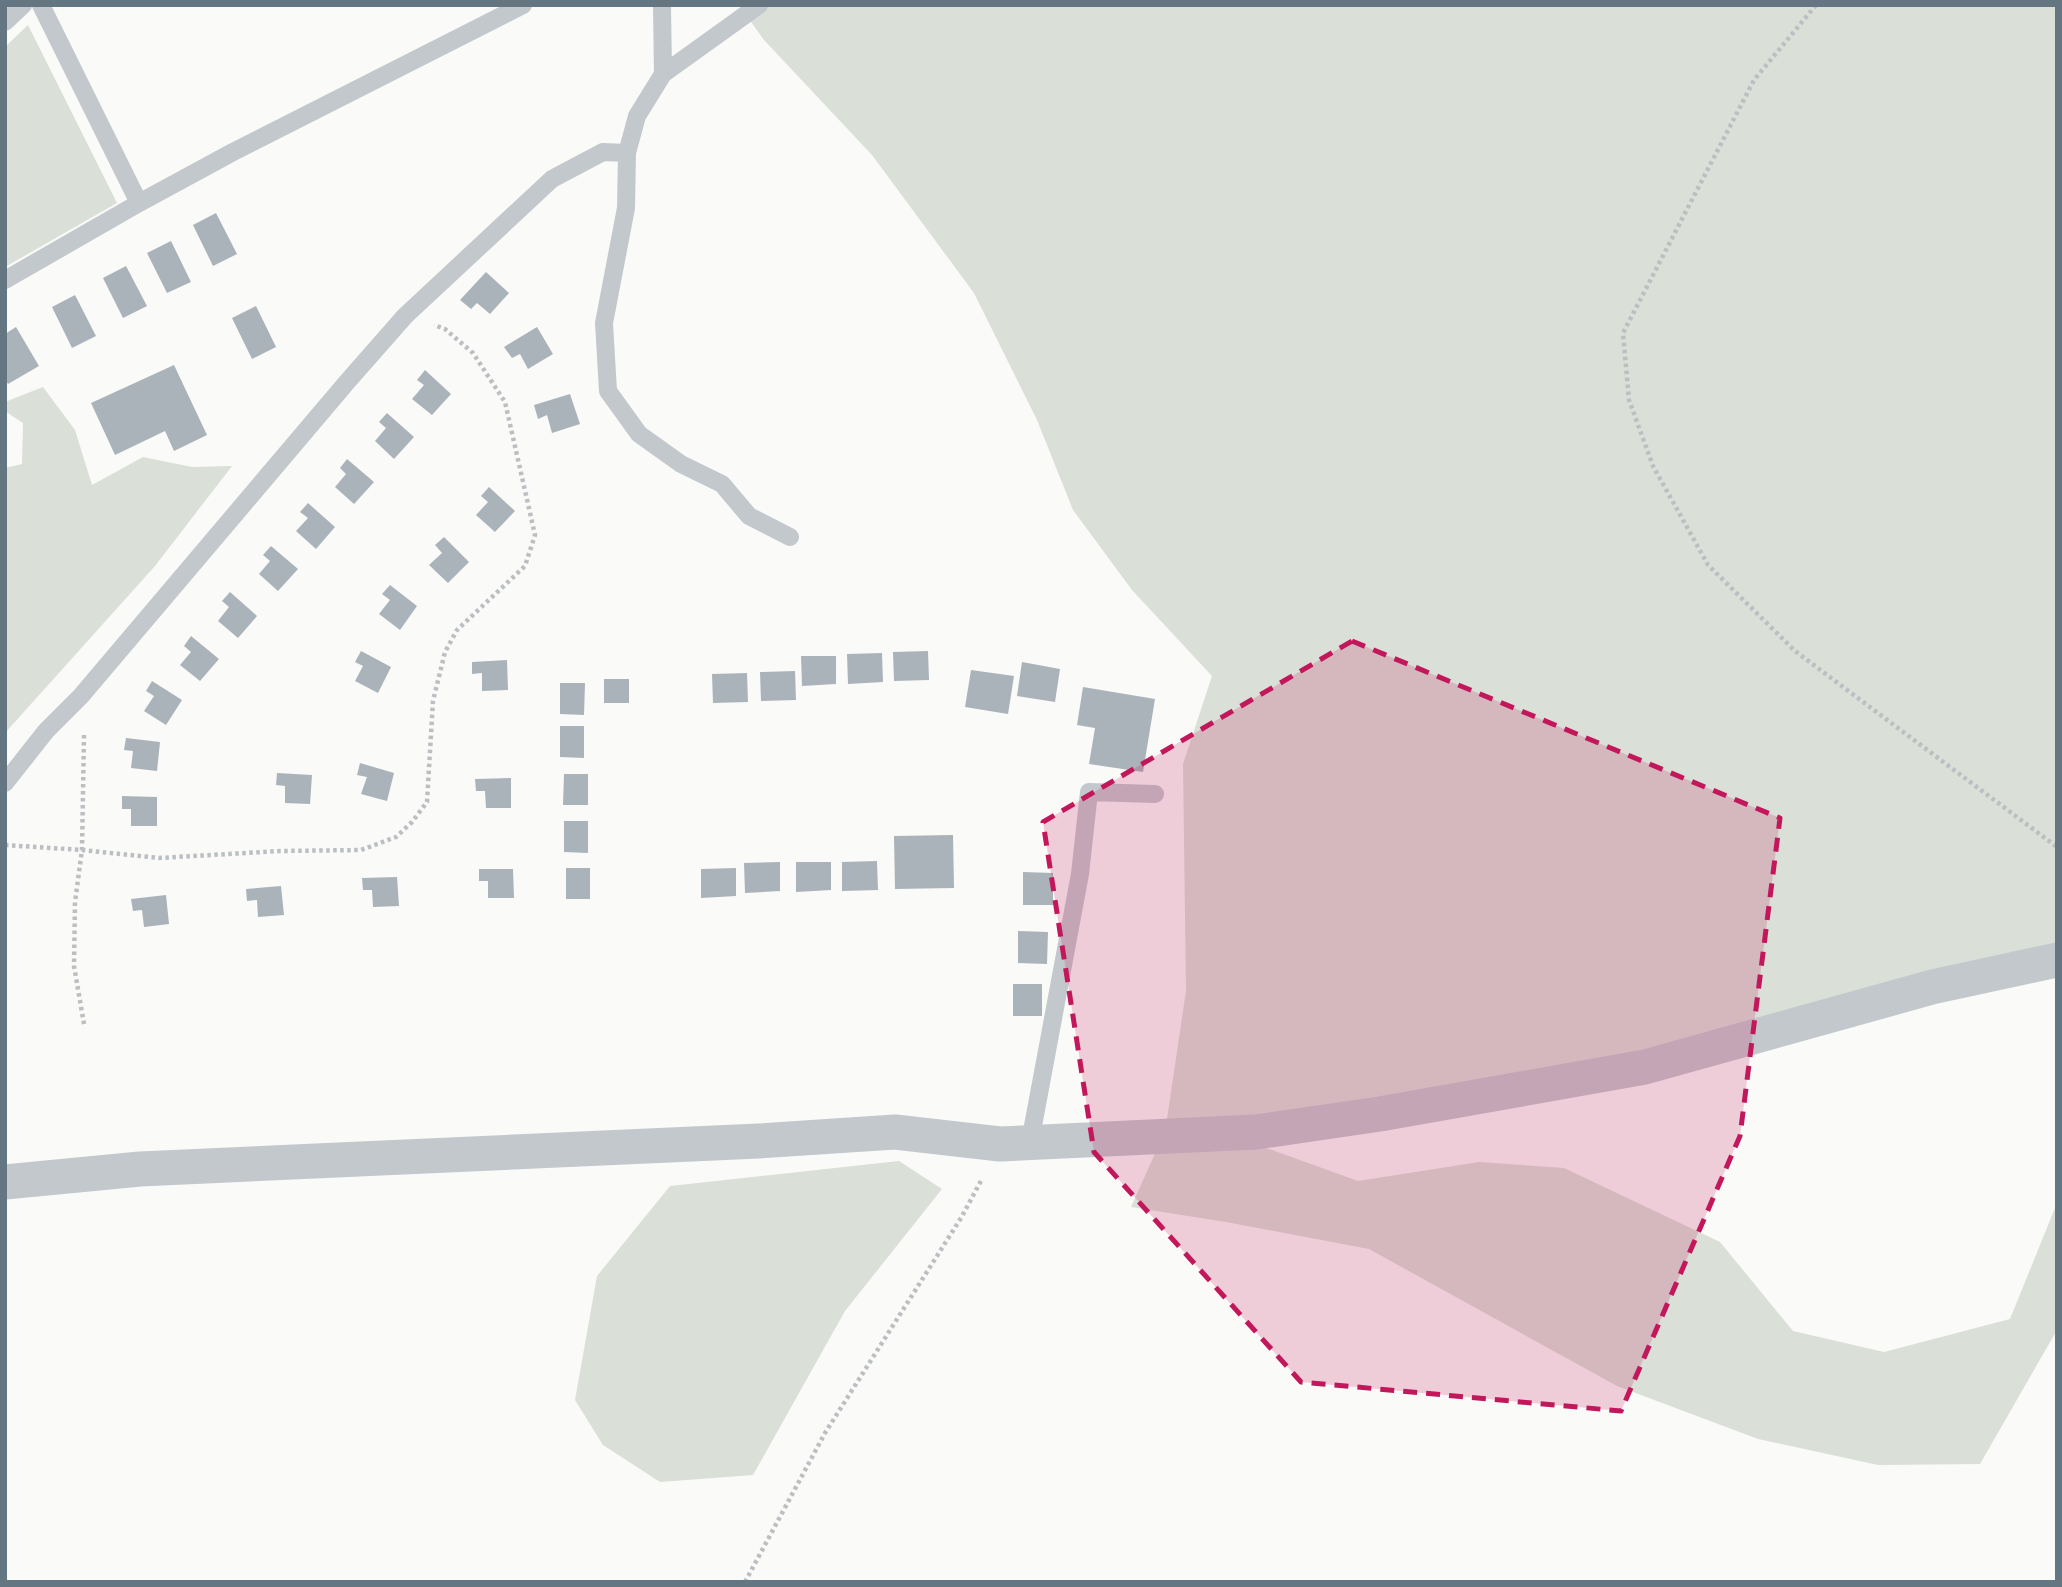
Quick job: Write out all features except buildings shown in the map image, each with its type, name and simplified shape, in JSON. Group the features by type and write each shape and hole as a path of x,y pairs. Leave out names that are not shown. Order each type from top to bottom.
{"street":[{"path":"5,1182 140,1170 759,1141 895,1132 1015,1143 1256,1132 1380,1114 1645,1067 1932,987 2057,960"}],"lane":[{"path":"5,22 23,5"},
{"path":"41,5 139,203"},
{"path":"5,280 233,152 523,5"},
{"path":"662,5 663,74"},
{"path":"759,5 663,74 637,116 627,153 625,208 604,323 608,391 639,434 681,464 722,484 749,516 790,537"},
{"path":"5,783 46,731 81,696 405,316 552,178 603,152 627,153"},
{"path":"1015,1143 1080,874 1089,792 1155,794"}],"path":[{"path":"1816,5 1754,80 1623,333 1629,400 1653,466 1708,565 1795,651 2057,847"},
{"path":"5,845 159,858 279,851 361,850 396,837 412,822 427,802 433,702 445,653 457,630 525,566 535,535 505,402 473,353 444,328 405,316"},
{"path":"81,696 84,730 82,850 75,902 74,965 84,1024"},
{"path":"745,1582 825,1433 961,1219 1015,1143"}],"highlighted area":[{"path":"1352,641 1780,818 1740,1136 1621,1411 1301,1382 1094,1152 1043,822"}],"shaded area":[{"path":"739,5 2057,5 2057,949 1645,1055 1252,1120 1167,1119 1186,991 1183,764 1212,676 1132,590 1073,510 1037,420 974,293 872,155 764,40"},
{"path":"28,25 117,203 5,267 5,47"},
{"path":"43,387 75,430 92,485 143,457 192,467 232,466 155,566 5,733 5,468 22,464 23,423 5,411 5,402"},
{"path":"1250,1142 1358,1181 1479,1162 1564,1168 1720,1242 1793,1331 1884,1352 2010,1319 2057,1203 2057,1330 1980,1464 1878,1465 1758,1439 1617,1386 1369,1249 1131,1207 1158,1147"},
{"path":"899,1161 942,1189 845,1311 753,1475 660,1482 603,1445 575,1400 597,1276 670,1186"}]}
